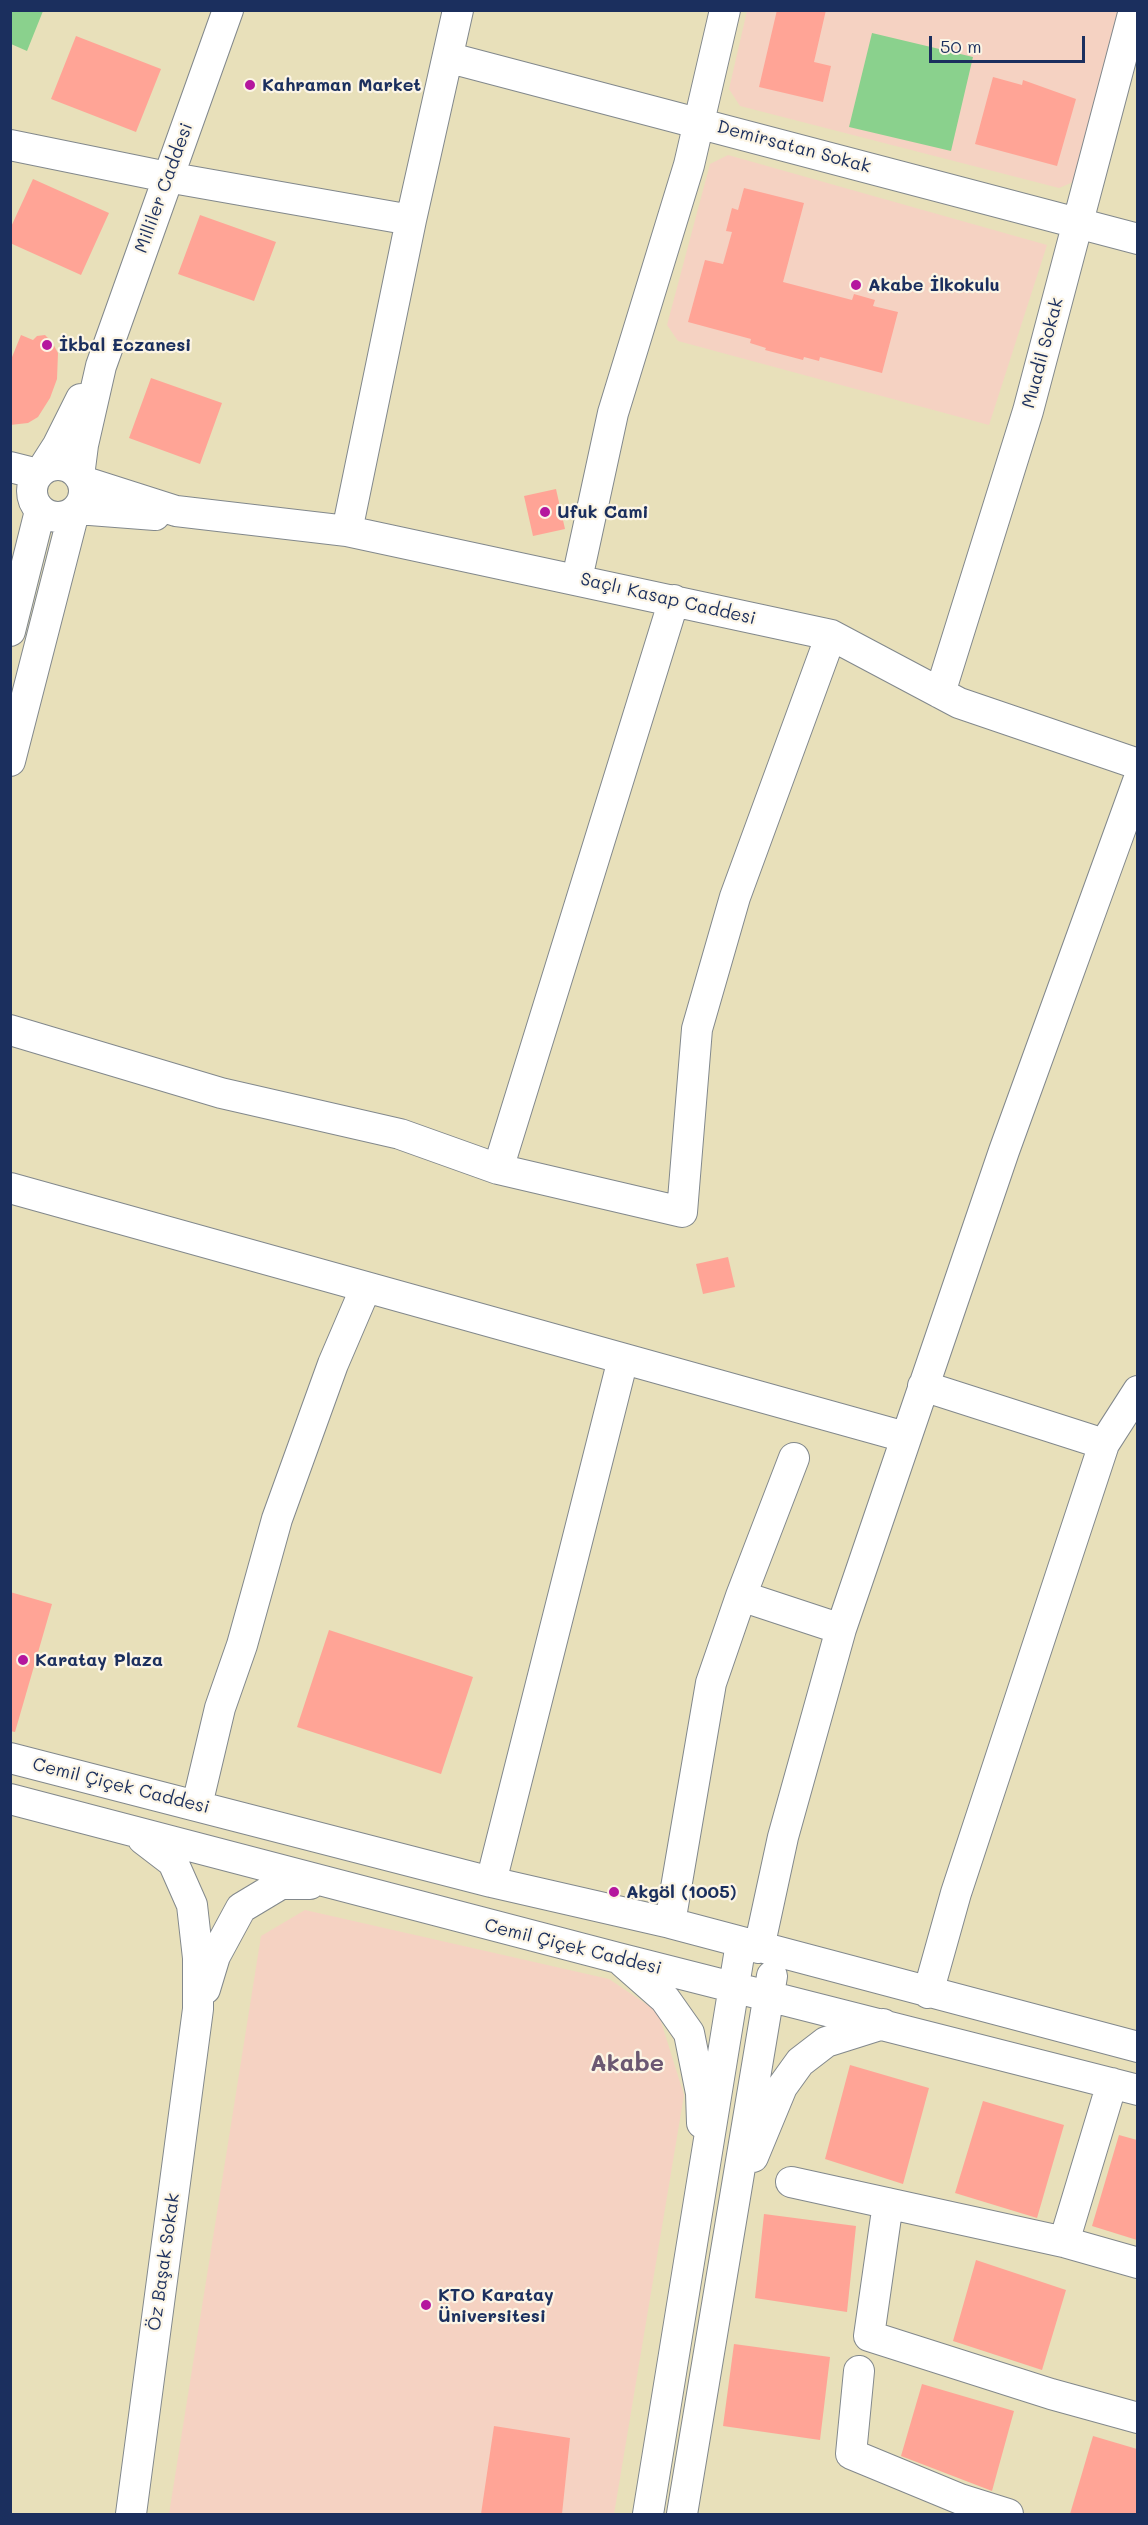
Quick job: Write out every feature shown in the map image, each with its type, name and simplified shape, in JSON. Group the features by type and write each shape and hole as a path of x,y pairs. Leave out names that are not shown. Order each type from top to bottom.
{"street":[{"name":"Milliler Caddesi","path":"78,494 83,445 101,366 228,10"},
{"path":"347,531 411,220 450,58 458,10"},
{"path":"577,579 613,413 689,165 725,10"},
{"name":"Muadil Sokak","path":"940,693 1028,411 1134,10"},
{"name":"Demirsatan Sokak","path":"450,58 1137,239"},
{"path":"10,145 167,177 411,220"},
{"name":"Milliler Caddesi","path":"29,484 101,366"},
{"path":"10,631 29,484 59,464 70,468 78,494 10,761"},
{"path":"29,484 57,517 78,494"},
{"name":"Saçlı Kasap Caddesi","path":"78,494 137,515 176,511 347,531 831,635 959,703 1137,764"},
{"path":"498,1168 674,600"},
{"path":"10,1030 221,1093 400,1134 498,1168 682,1212 697,1029 735,897 831,635"},
{"path":"648,2514 735,1988 759,1948 783,1837 841,1629 905,1437 1137,781"},
{"path":"10,1188 905,1437"},
{"path":"197,1805 220,1708 242,1645 277,1520 333,1364 366,1287"},
{"path":"491,1882 623,1359"},
{"path":"923,1386 1104,1443"},
{"path":"928,1993 956,1893 1104,1443 1137,1391"},
{"path":"670,1923 711,1683 741,1596 794,1458"},
{"path":"741,1596 841,1629"},
{"name":"Cemil Çiçek Caddesi","path":"10,1758 491,1882 670,1923 1137,2047"},
{"name":"Cemil Çiçek Caddesi","path":"10,1799 237,1860 341,1884 618,1958 1125,2086"},
{"path":"131,1831 173,1862 192,1905 198,1958 198,2009"},
{"path":"198,2009 215,1956 241,1908 281,1884 341,1884"},
{"path":"682,2514 768,1995 759,1948"},
{"path":"618,1958 665,1999 689,2033 700,2093 705,2177"},
{"name":"Öz Başak Sokak","path":"131,2514 198,2009"},
{"path":"732,2207 782,2087 800,2062 826,2042 883,2024"},
{"path":"1064,2242 1125,2086"},
{"path":"791,2182 1064,2242 1137,2263"},
{"path":"888,2203 869,2336 1050,2394 1137,2418"},
{"path":"859,2371 851,2454 960,2499 1008,2514"}],"shaded area":[{"path":"1120,10 1078,180 1059,188 740,106 729,89 747,11"},
{"name":"Akabe İlkokulu","path":"728,155 1047,245 989,425 678,341 667,325 710,164"},
{"name":"KTO Karatay Üniversitesi","path":"305,1910 609,1979 658,2012 684,2095 614,2514 169,2514 261,1936"}],"green space":[{"path":"10,11 43,11 27,51 11,44"},
{"path":"872,33 973,57 951,151 849,127"}],"building":[{"path":"777,10 826,10 814,62 831,66 823,102 759,87"},
{"path":"76,36 161,69 136,132 51,99"},
{"path":"993,77 1022,85 1023,80 1076,99 1057,166 975,144"},
{"path":"33,179 109,213 81,275 10,243 10,229"},
{"path":"744,188 804,203 783,282 852,300 854,294 875,300 873,306 898,312 882,373 820,357 819,361 804,357 803,360 765,350 766,348 750,343 751,339 688,322 705,260 723,264 732,232 726,231 732,208 738,210"},
{"path":"200,215 276,242 254,301 178,274"},
{"path":"21,335 33,340 37,336 45,335 52,342 58,353 57,379 50,398 38,417 28,423 10,425 10,362"},
{"path":"151,378 222,403 200,464 129,438"},
{"name":"Ufuk Cami","path":"556,489 565,529 533,536 524,496"},
{"path":"728,1257 735,1287 703,1294 696,1264"},
{"name":"Karatay Plaza","path":"10,1592 52,1604 15,1732 10,1731"},
{"path":"329,1630 473,1677 441,1774 297,1727"},
{"path":"850,2065 929,2088 903,2184 825,2159"},
{"path":"983,2101 1064,2125 1037,2218 955,2193"},
{"path":"1119,2135 1137,2140 1137,2240 1092,2226"},
{"path":"764,2214 856,2226 847,2312 755,2298"},
{"path":"976,2260 1066,2290 1042,2370 953,2341"},
{"path":"734,2344 830,2357 820,2440 723,2426"},
{"path":"922,2384 1014,2411 992,2491 901,2456"},
{"path":"494,2426 570,2438 562,2514 481,2514"},
{"path":"1093,2436 1137,2449 1137,2514 1070,2514"}],"place":[{"name":"Kahraman Market","path":"250,85"},
{"name":"Akabe İlkokulu","path":"856,285"},
{"name":"İkbal Eczanesi","path":"47,345"},
{"name":"Ufuk Cami","path":"545,512"},
{"name":"Karatay Plaza","path":"23,1660"},
{"name":"Akgöl (1005)","path":"614,1892"},
{"name":"KTO Karatay Üniversitesi","path":"426,2305"}],"district":[{"name":"Akabe","path":"627,2064"}]}
